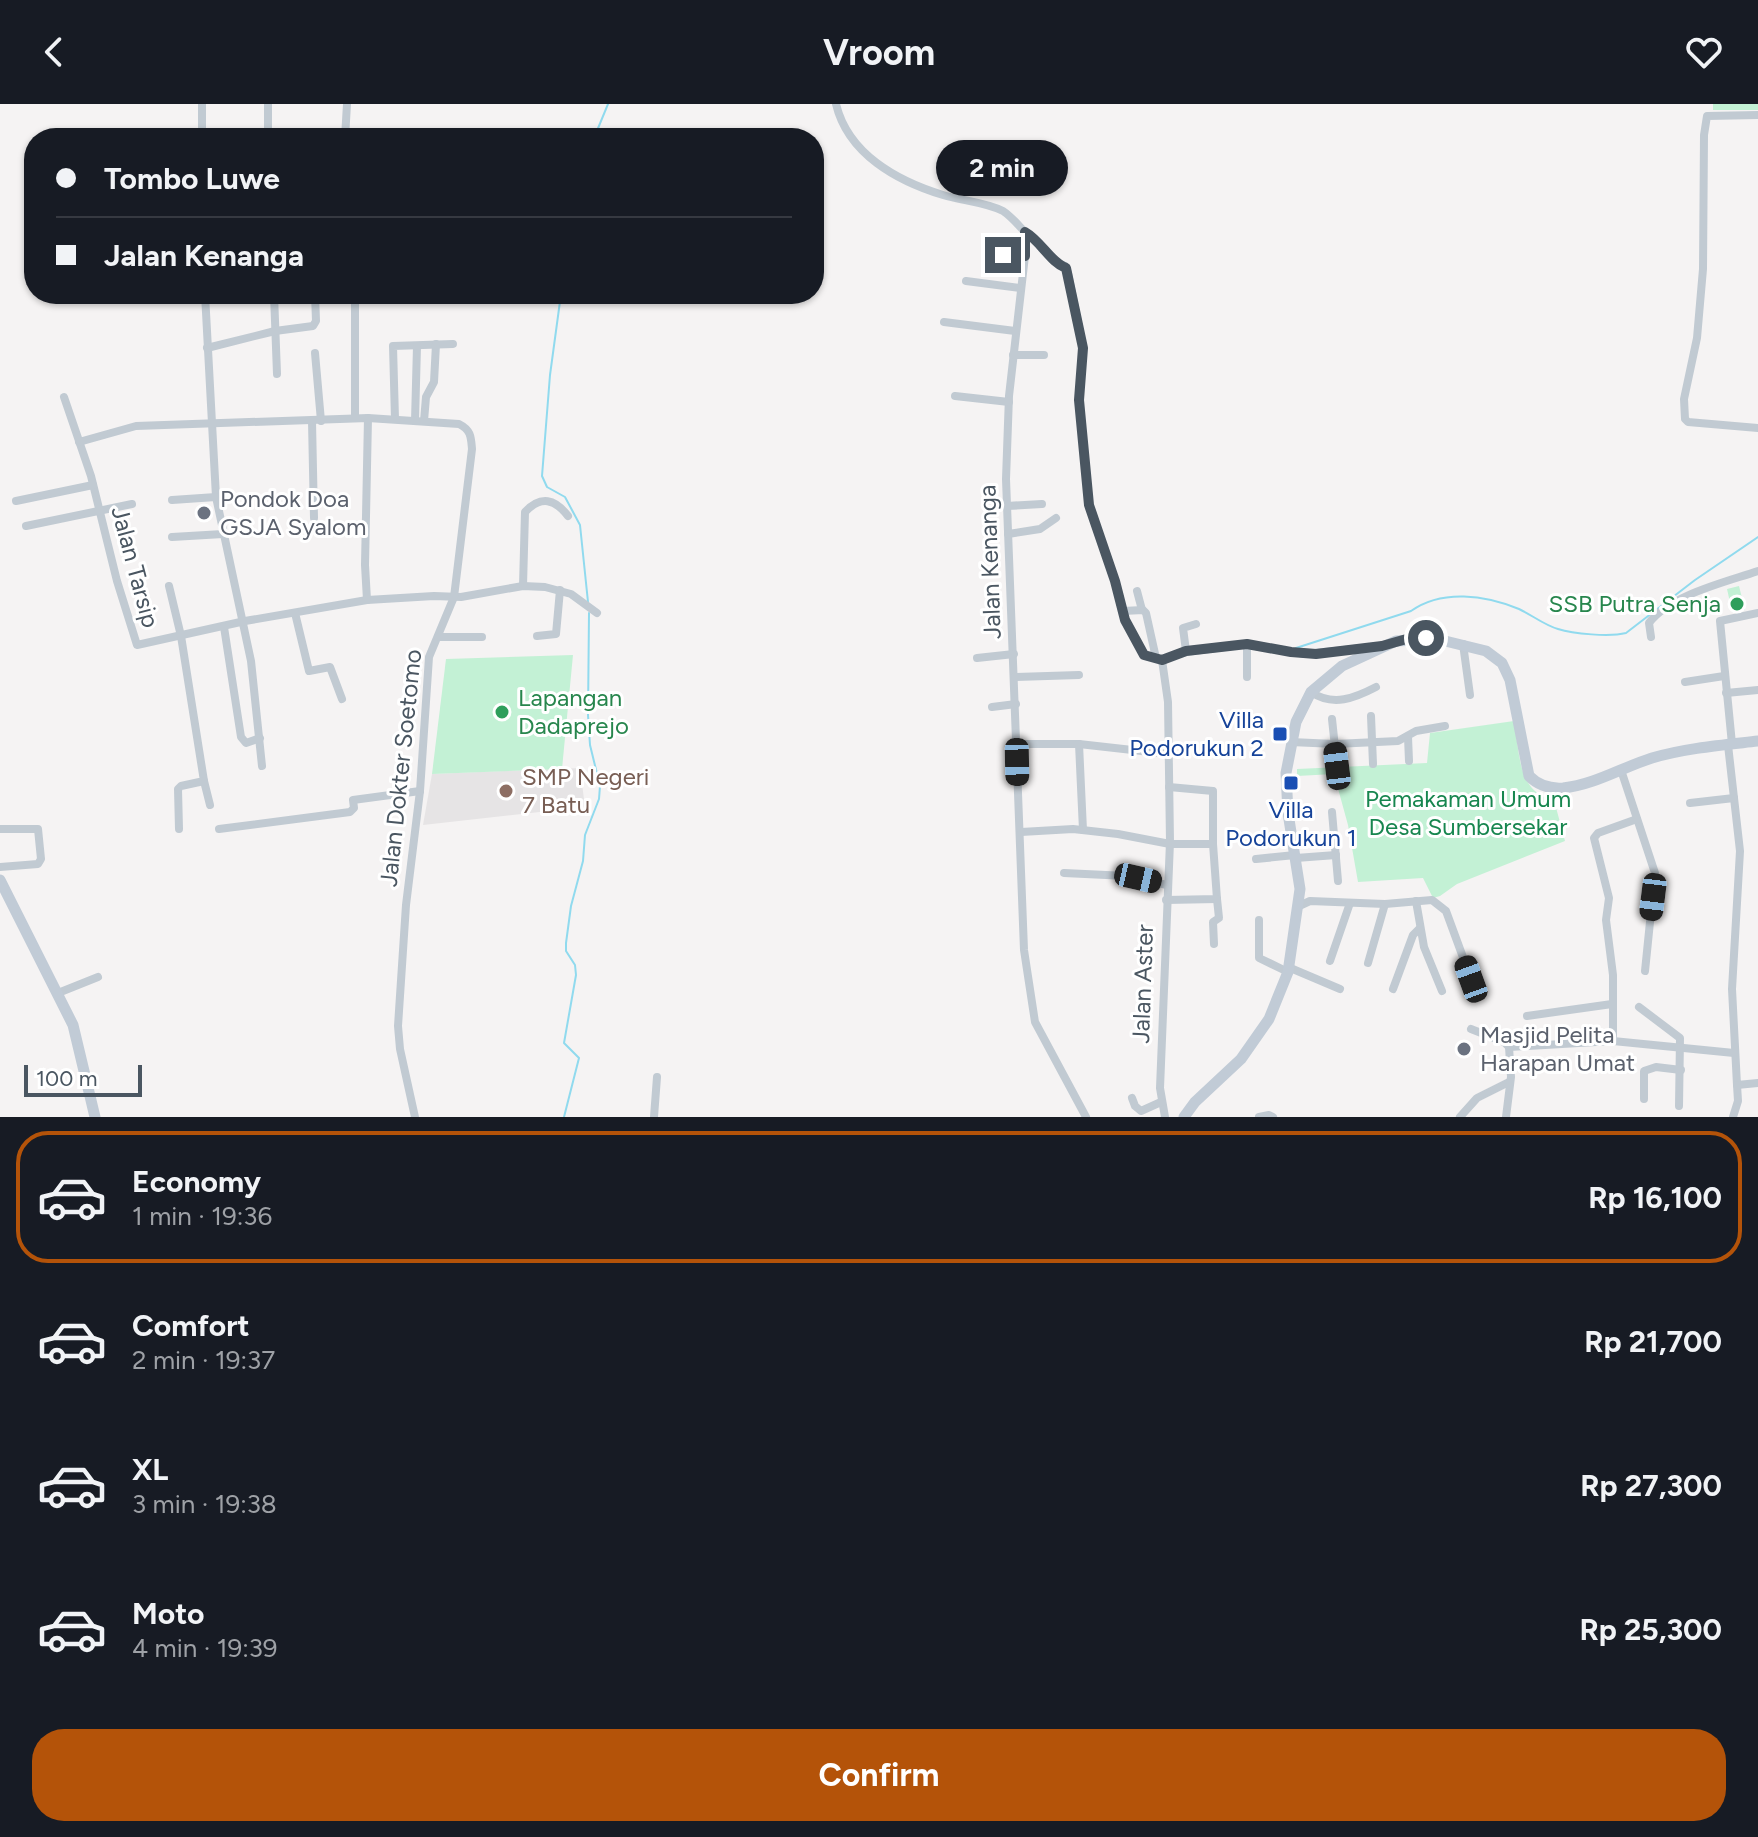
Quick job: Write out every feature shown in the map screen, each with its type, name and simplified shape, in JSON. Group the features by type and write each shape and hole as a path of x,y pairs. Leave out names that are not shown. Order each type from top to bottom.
{"main road":[{"path":"1184,1117 1195,1102 1241,1059 1269,1019 1288,970 1300,889 1286,786 1291,742 1302,707 1311,692 1342,666 1382,646 1417,638 1463,644 1492,654 1506,670 1524,761 1529,776 1540,785 1561,788 1595,780 1653,758 1758,741"},
{"path":"0,880 58,993 78,1041 95,1117"}],"street":[{"path":"202,104 202,128"},
{"path":"268,104 268,128"},
{"path":"346,128 347,104"},
{"path":"836,104 841,122 854,143 887,170 929,190 995,208 1011,217 1038,241 1057,264 1065,266 1083,348 1079,400 1089,505 1129,631 1141,652 1147,657 1159,659 1186,651 1247,644 1305,654 1382,646"},
{"path":"1758,115 1707,116 1700,311 1684,399 1685,419 1688,422 1758,428"},
{"name":"Jalan Kenanga","path":"1025,232 1009,402 1007,506 1024,950 1031,1006 1041,1037 1086,1117"},
{"path":"986,254 1025,256"},
{"path":"966,281 1020,288"},
{"path":"205,304 216,497 251,661 262,766"},
{"path":"274,304 277,374"},
{"path":"207,348 314,325 315,304"},
{"path":"355,304 355,418"},
{"path":"944,322 1015,331"},
{"path":"419,421 434,382 436,344"},
{"path":"395,419 394,345 453,344"},
{"path":"417,346 419,421"},
{"path":"314,518 315,353"},
{"path":"1013,355 1044,355"},
{"path":"955,396 1009,402"},
{"name":"Jalan Tarsip","path":"64,397 93,485 134,642 140,646 242,622 367,600 454,597 523,586 560,590 595,610"},
{"path":"79,442 136,426 355,418 419,421"},
{"path":"367,600 368,418"},
{"name":"Jalan Dokter Soetomo","path":"415,1117 400,1049 398,1010 420,791 429,657 454,597 472,449 467,428 459,424 419,421"},
{"path":"16,501 93,485"},
{"path":"172,500 216,497"},
{"path":"523,586 525,512 537,503 550,501 559,505 568,516"},
{"path":"26,526 132,504"},
{"path":"1007,506 1042,504"},
{"path":"1008,534 1040,529 1056,518"},
{"path":"172,537 223,534"},
{"path":"1651,637 1649,623 1660,613 1691,594 1758,571"},
{"path":"169,586 181,636 210,805"},
{"path":"537,636 556,634 560,590"},
{"name":"Jalan Aster","path":"1137,591 1148,619 1168,702 1170,844 1161,1102 1165,1117"},
{"path":"1123,611 1142,610"},
{"path":"295,613 309,671 330,667 342,699"},
{"path":"1733,1117 1738,1101 1734,1053 1733,934 1740,877 1720,630 1721,620 1758,613"},
{"path":"1186,651 1183,628 1196,624"},
{"path":"224,627 241,737 246,743 260,738"},
{"path":"438,637 482,637"},
{"path":"1247,644 1247,677"},
{"path":"1463,644 1470,695"},
{"path":"977,658 1014,654"},
{"path":"1015,677 1079,675"},
{"path":"1685,682 1724,676"},
{"path":"1311,692 1323,699 1342,700 1376,687"},
{"path":"1726,693 1758,690"},
{"path":"992,707 1016,704"},
{"path":"1371,716 1373,764"},
{"path":"1332,719 1337,766"},
{"path":"1291,742 1335,744 1398,741 1416,731 1445,726"},
{"path":"1408,737 1409,761"},
{"path":"1017,744 1079,744 1168,754"},
{"path":"1079,744 1083,830"},
{"path":"1621,770 1655,873 1645,971"},
{"path":"179,829 178,789 204,781"},
{"path":"1169,787 1213,791 1213,844 1219,918 1213,922 1214,944"},
{"path":"219,829 350,812 354,808 353,800 420,791"},
{"path":"1690,803 1734,798"},
{"path":"1332,812 1338,881"},
{"path":"1613,1041 1613,975 1606,920 1609,898 1594,838 1598,833 1637,819"},
{"path":"0,829 38,829 41,859 38,864 0,867"},
{"path":"1021,832 1083,830 1170,844 1213,844"},
{"path":"1256,859 1336,855"},
{"path":"1064,873 1127,876 1167,885"},
{"path":"1300,889 1310,901"},
{"path":"1166,900 1217,899"},
{"path":"1297,907 1310,901 1385,904 1432,900 1446,911 1471,979"},
{"path":"1416,901 1426,955 1442,991"},
{"path":"1330,961 1350,903"},
{"path":"1368,963 1385,904"},
{"path":"1259,920 1259,958 1288,970 1302,971 1340,989"},
{"path":"1393,989 1413,935 1419,929"},
{"path":"58,993 98,977"},
{"path":"1527,1016 1612,1004"},
{"path":"1639,1007 1677,1034 1680,1040 1679,1106"},
{"path":"1471,1029 1509,1047 1512,1072 1506,1117"},
{"path":"1509,1047 1613,1041 1734,1053"},
{"path":"1644,1099 1644,1071 1656,1067 1681,1070"},
{"path":"654,1117 657,1077"},
{"path":"1460,1117 1477,1098 1509,1082"},
{"path":"1737,1085 1758,1083"},
{"path":"1132,1098 1133,1104 1141,1111 1161,1102"},
{"path":"1259,1117 1273,1117"}],"shaded area":[{"name":"SMP Negeri 7 Batu","path":"580,768 585,807 423,825 432,774"}],"green space":[{"path":"1713,104 1758,104 1758,110 1713,110"},
{"name":"SSB Putra Senja","path":"1739,586 1745,610 1732,611 1727,589"},
{"name":"Lapangan Dadaprejo","path":"573,655 562,769 432,774 446,659"},
{"name":"Pemakaman Umum Desa Sumbersekar","path":"1514,721 1522,770 1533,789 1554,800 1565,841 1457,884 1433,898 1423,878 1358,882 1348,825 1334,774 1297,776 1297,769 1427,763 1430,733"}],"waterway":[{"path":"598,128 608,104"},
{"path":"560,304 542,476 547,487 565,497 580,525 588,602"},
{"path":"1296,648 1411,611 1436,599 1464,596 1506,604 1565,631 1601,635 1626,633 1758,537"},
{"path":"564,1117 579,1058 564,1043 576,975 566,943 571,906 583,861 585,835 599,799 600,786 590,745 588,715 589,613"}],"place":[{"name":"Pondok Doa GSJA Syalom","path":"204,513"},
{"name":"SSB Putra Senja","path":"1737,604"},
{"name":"Lapangan Dadaprejo","path":"502,712"},
{"name":"Villa Podorukun 2","path":"1280,734"},
{"name":"Villa Podorukun 1","path":"1291,783"},
{"name":"SMP Negeri 7 Batu","path":"506,791"},
{"name":"Masjid Pelita Harapan Umat","path":"1464,1049"}],"route":[{"path":"1003,255 1025,256 1025,232 1038,241 1057,264 1066,268 1083,348 1079,400 1089,505 1129,631 1144,655 1162,660 1186,651 1247,644 1316,654 1426,638"}]}
